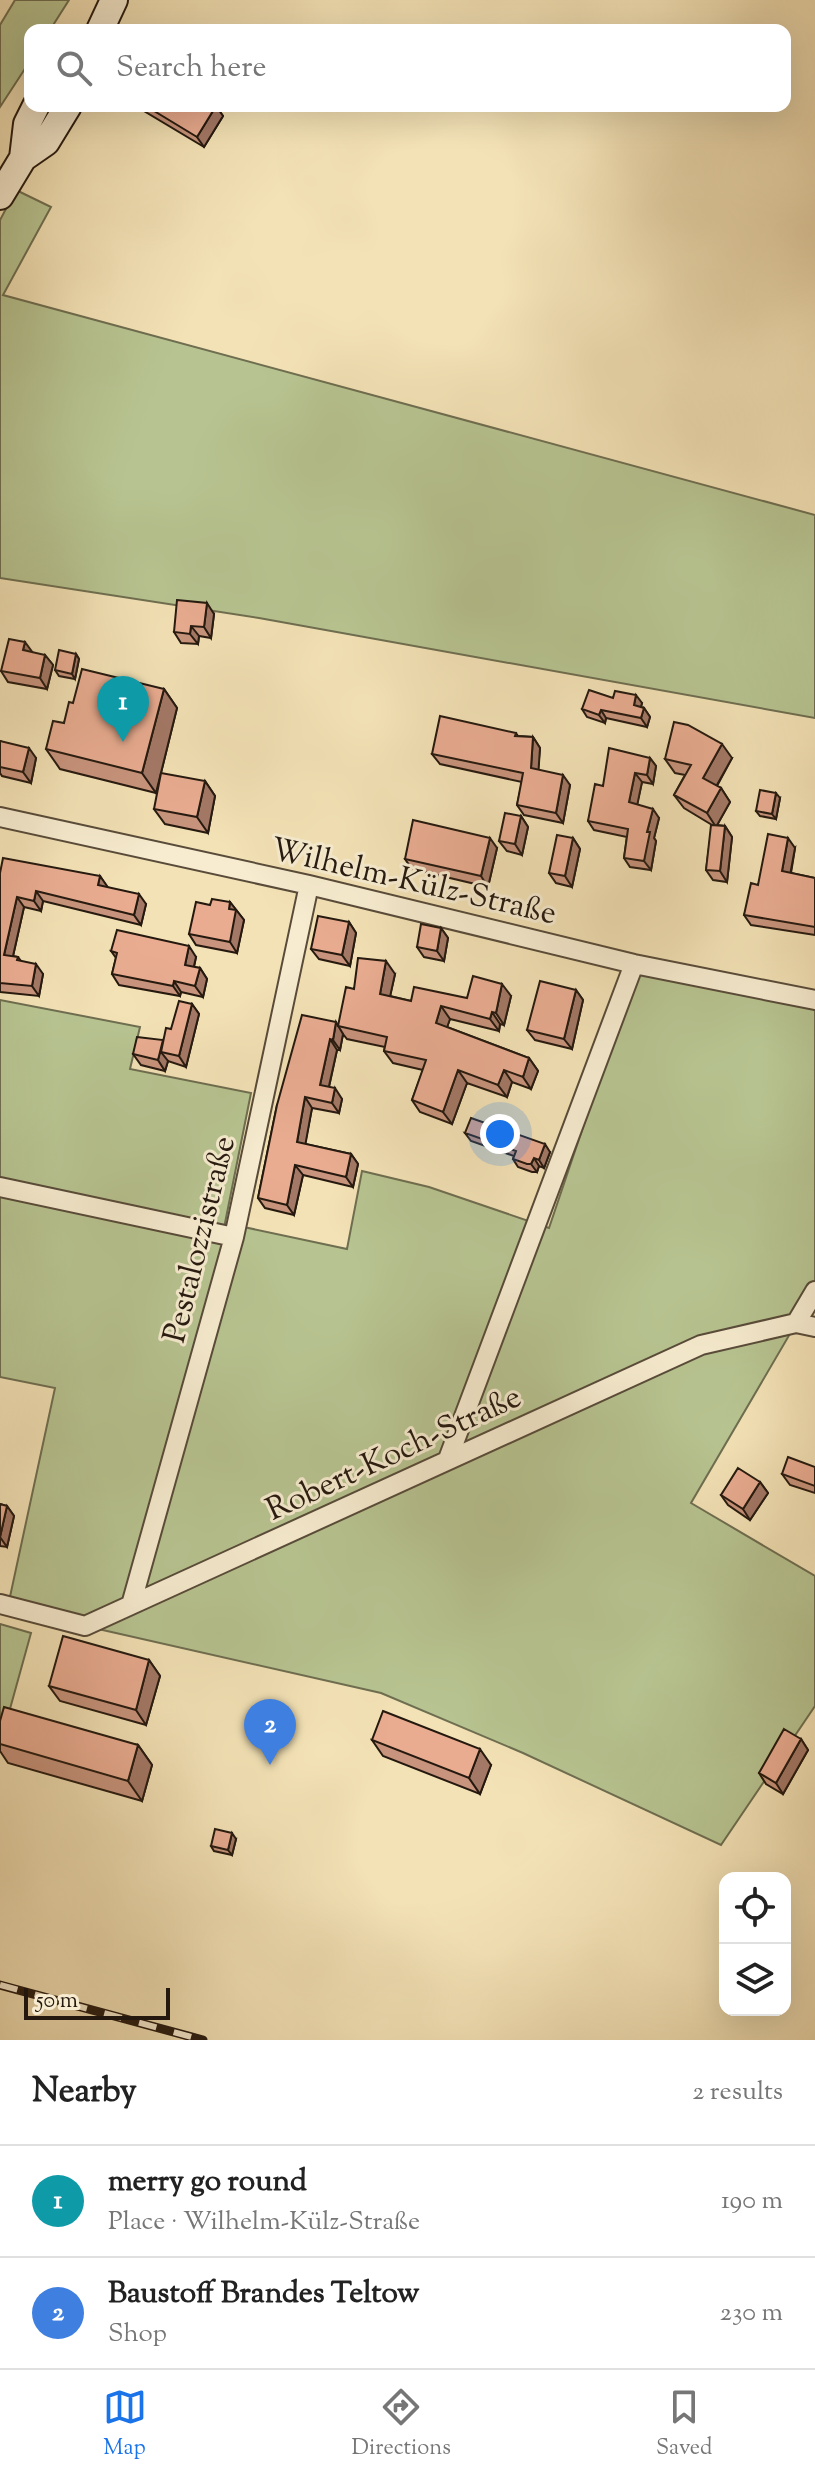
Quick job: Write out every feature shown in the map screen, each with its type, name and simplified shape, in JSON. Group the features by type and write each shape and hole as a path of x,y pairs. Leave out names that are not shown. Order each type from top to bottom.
{"main road":[{"path":"23,158 27,124 33,112"},
{"path":"0,196 23,158 46,142 64,112"}],"street":[{"name":"Wilhelm-Külz-Straße","path":"0,817 309,885 634,964 815,1000"},
{"name":"Pestalozzistraße","path":"131,1605 234,1237 309,885"},
{"path":"448,1459 634,964"},
{"path":"0,1187 234,1237"},
{"path":"806,1325 815,1291"},
{"name":"Robert-Koch-Straße","path":"0,1604 85,1626 701,1345 806,1325"}],"green space":[{"path":"15,0 69,0 54,24 24,24 24,70 0,107 0,25"},
{"path":"16,190 51,207 3,295 815,515 815,718 259,618 0,578 0,220"},
{"path":"636,970 815,1008 815,1291 691,1503 815,1576 815,1706 721,1845 523,1753 381,1693 8,1606 55,1388 0,1377 0,1000 140,1027 130,1069 251,1093 225,1223 347,1249 362,1171 429,1187 549,1228"},
{"path":"0,1624 31,1633 0,1745"}],"building":[{"path":"156,112 212,112 197,137"},
{"path":"177,600 207,603 204,627 191,626 190,634 174,632"},
{"path":"9,639 25,642 23,650 45,655 40,678 1,671"},
{"path":"59,650 76,654 72,674 55,670"},
{"path":"82,669 164,689 142,773 46,749 53,721 64,723 69,702 73,703"},
{"path":"589,690 613,698 615,691 636,695 634,705 644,708 641,718 601,710 599,715 582,709"},
{"path":"440,716 516,733 515,736 533,737 531,768 563,775 556,813 517,805 523,773 432,754"},
{"path":"674,722 688,725 722,744 703,778 721,788 707,813 674,795 691,765 665,759"},
{"path":"0,741 29,748 23,772 0,767"},
{"path":"609,748 650,758 647,775 635,773 629,802 653,809 644,861 624,858 628,829 588,821 595,784 603,786"},
{"path":"161,773 205,781 197,817 154,809"},
{"path":"760,790 776,793 772,814 756,811"},
{"path":"505,813 521,816 515,844 499,841"},
{"path":"413,820 490,838 481,876 405,859"},
{"path":"711,825 725,826 720,871 706,870"},
{"path":"768,834 788,838 782,871 815,878 815,927 744,915 751,883 758,885"},
{"path":"557,835 573,838 565,876 549,873"},
{"path":"3,858 100,876 98,885 139,894 134,915 36,891 34,901 17,897 4,955 36,964 32,986 0,983 0,873"},
{"path":"212,899 230,902 229,909 236,910 230,942 189,934 196,902 210,905"},
{"path":"318,916 349,922 342,955 311,949"},
{"path":"421,924 441,928 437,951 417,947"},
{"path":"117,930 189,946 185,965 200,968 195,986 174,981 173,986 112,974 117,953 111,951"},
{"path":"358,958 386,961 380,994 411,1001 414,987 467,998 473,976 502,984 496,1013 492,1012 490,1019 441,1006 436,1023 529,1058 523,1077 504,1070 498,1085 458,1070 443,1112 412,1100 426,1060 384,1051 387,1037 338,1026 346,987 354,989"},
{"path":"540,981 576,990 564,1039 527,1030"},
{"path":"179,1001 192,1004 179,1056 161,1052 166,1028 171,1029"},
{"path":"302,1015 336,1022 320,1085 335,1088 332,1103 305,1097 297,1142 351,1154 346,1177 295,1165 287,1205 258,1198 277,1105"},
{"path":"137,1037 163,1040 158,1060 133,1054"},
{"path":"471,1118 545,1144 539,1160 534,1158 531,1164 527,1164 513,1159 516,1151 465,1133"},
{"path":"788,1457 815,1467 815,1486 782,1474"},
{"path":"738,1468 760,1482 743,1509 721,1495"},
{"path":"0,1504 7,1506 0,1537"},
{"path":"63,1636 149,1660 136,1710 49,1686"},
{"path":"4,1707 138,1745 128,1781 0,1744 0,1721"},
{"path":"383,1711 480,1749 469,1778 372,1740"},
{"path":"784,1729 801,1739 776,1783 759,1773"},
{"path":"215,1829 232,1833 228,1850 211,1846"}],"railway":[{"path":"0,1985 203,2040"}],"place":[{"name":"merry go round","path":"123,742"},
{"name":"Baustoff Brandes Teltow","path":"270,1765"}]}
